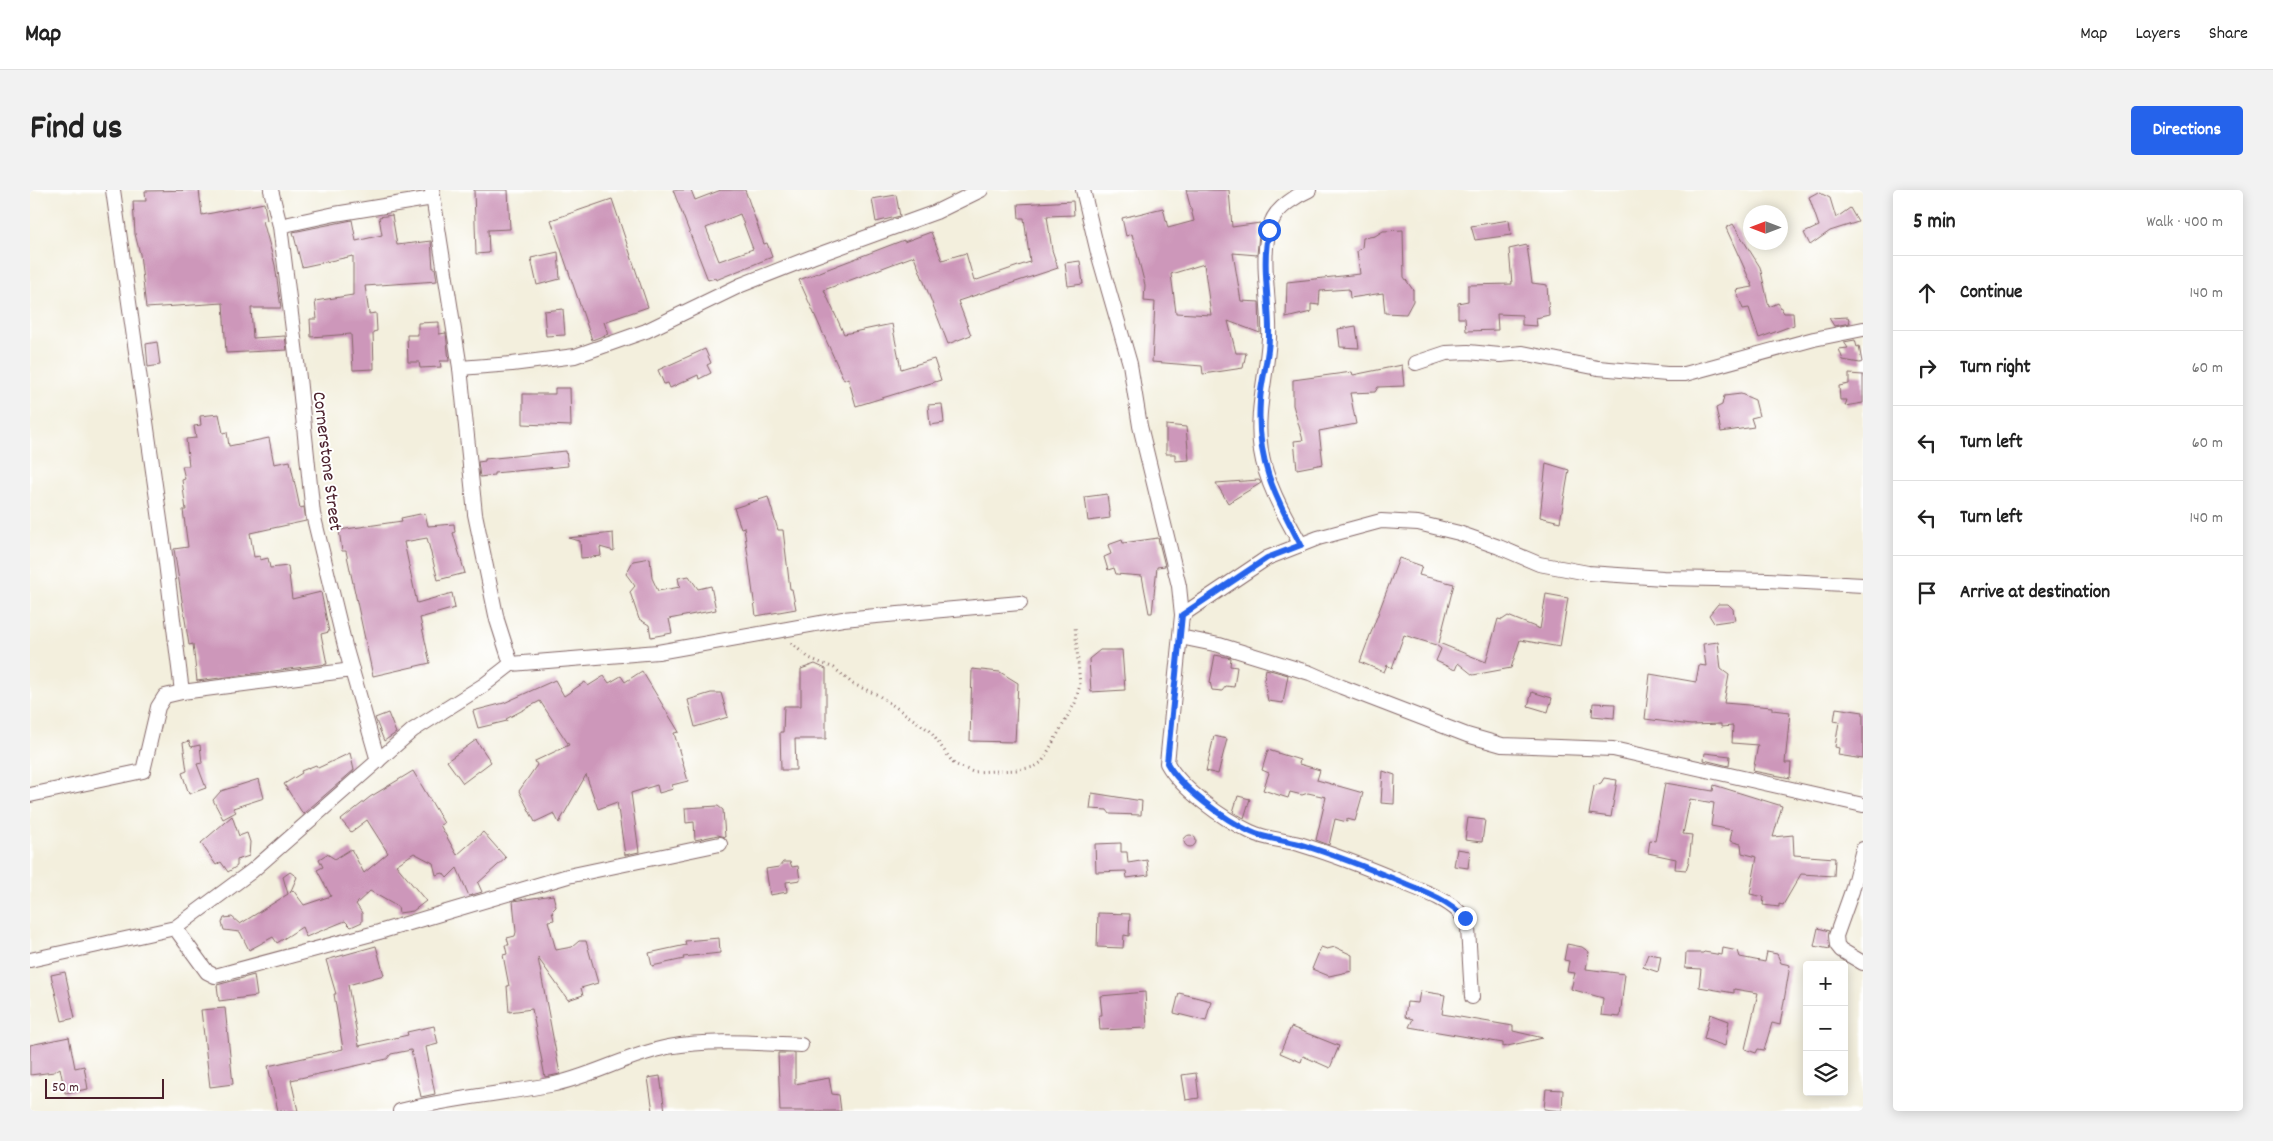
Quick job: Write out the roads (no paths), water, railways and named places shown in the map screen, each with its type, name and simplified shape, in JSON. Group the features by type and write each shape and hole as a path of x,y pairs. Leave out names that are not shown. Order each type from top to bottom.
{"street":[{"path":"113,190 165,555 182,692"},
{"name":"Cornerstone Street","path":"272,190 280,226 299,378 313,514 352,670 378,761"},
{"path":"1083,190 1098,253 1130,364 1140,426 1179,586 1182,615 1176,684 1166,756 1167,763 1174,776 1220,813 1252,832 1299,844 1367,868 1428,893 1458,910 1465,918 1468,928 1472,996"},
{"path":"1301,545 1280,505 1266,470 1259,433 1260,400 1269,338 1267,239 1274,215 1309,190"},
{"path":"460,368 574,356 646,331 741,285 936,212 978,191"},
{"path":"280,226 432,194 460,368 475,514 497,620 511,664"},
{"path":"1416,363 1446,354 1468,352 1500,355 1523,353 1598,368 1685,374 1814,338 1863,329"},
{"path":"1182,615 1267,558 1356,527 1381,521 1418,523 1459,533 1538,564 1588,573 1663,578 1778,580 1863,585"},
{"path":"30,960 174,928 252,872 413,730 484,685 511,664 658,652 843,619 1020,603"},
{"path":"1180,637 1220,645 1310,672 1342,687 1467,735 1502,745 1613,749 1863,805"},
{"path":"30,795 143,770 158,707 165,696 182,692 352,670"},
{"path":"174,928 207,972 215,976 379,932 568,876 720,844"},
{"path":"1863,849 1852,891 1838,926 1836,940 1846,955 1863,963"},
{"path":"400,1111 458,1098 550,1085 586,1076 667,1047 711,1041 800,1045"}]}
